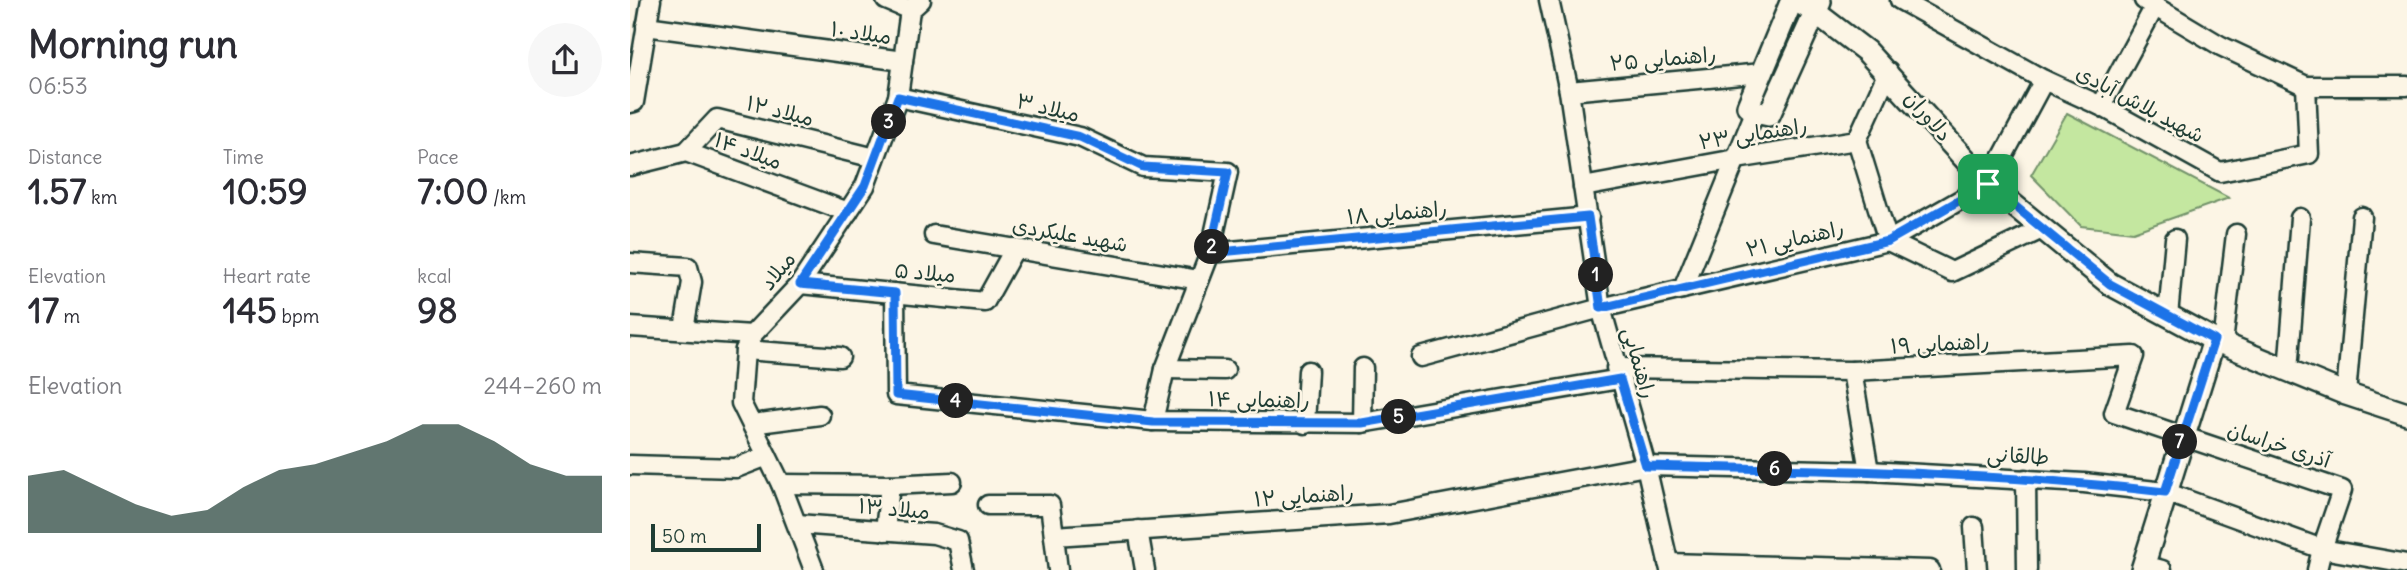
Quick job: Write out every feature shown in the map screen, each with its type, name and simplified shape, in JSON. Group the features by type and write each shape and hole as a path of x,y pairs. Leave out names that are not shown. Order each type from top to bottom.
{"street":[{"path":"630,103 634,102 651,0"},
{"path":"886,0 916,5"},
{"name":"راهنمایی","path":"1549,0 1569,91 1601,308 1646,466 1669,566"},
{"path":"1794,0 1748,106 1755,112 1769,115 1818,6"},
{"name":"دلاوران","path":"1794,0 1818,6 1888,72 1988,184 2110,284 2218,342 2346,394 2407,414"},
{"name":"شهید بلاش آبادی","path":"1900,0 2044,80 2101,106 2220,172 2309,154 2305,86"},
{"path":"2101,106 2149,3 2221,46 2305,86 2407,86"},
{"name":"میلاد","path":"748,342 800,284 865,186 898,97 916,5"},
{"path":"630,36 646,26"},
{"name":"میلاد ۱۰","path":"646,26 903,61"},
{"path":"1888,72 1857,141 1888,241 1952,272 2042,229"},
{"name":"راهنمایی ۲۵","path":"1569,91 1762,73"},
{"path":"1988,184 2044,80"},
{"name":"میلاد ۳","path":"898,97 1080,137 1143,167 1228,172 1210,253"},
{"path":"1683,289 1755,112"},
{"name":"میلاد ۱۲","path":"686,152 718,119 875,158"},
{"name":"راهنمایی ۲۳","path":"1583,187 1736,159 1857,141"},
{"name":"میلاد ۱۴","path":"630,166 686,152 848,212"},
{"name":"راهنمایی ۲۱","path":"1421,357 1601,308 1888,241 1988,184"},
{"name":"راهنمایی ۱۸","path":"1210,253 1588,217"},
{"path":"2346,394 2362,217"},
{"path":"2288,371 2300,218"},
{"path":"2149,568 2165,492 2182,437 2218,342 2236,234"},
{"name":"شهید علیکردی","path":"934,235 1199,280"},
{"path":"2168,316 2175,239"},
{"name":"میلاد ۵","path":"800,284 985,302 1015,248"},
{"path":"1153,422 1165,369 1210,253"},
{"path":"630,263 688,267 692,282 684,329"},
{"name":"راهنمایی ۱۴","path":"895,293 896,395 1153,422 1362,423 1618,373"},
{"path":"630,327 684,329 840,357"},
{"path":"748,342 741,403 780,484 814,570"},
{"name":"راهنمایی ۱۹","path":"1618,373 1852,372 2134,356 2114,413 2182,437"},
{"path":"1362,423 1363,368"},
{"path":"1165,369 1225,370"},
{"path":"1306,424 1308,371"},
{"path":"1852,372 1869,471"},
{"path":"752,424 820,415"},
{"name":"آذری خراسان","path":"2182,437 2342,491 2322,549"},
{"path":"630,465 736,468 767,456"},
{"name":"راهنمایی ۱۲","path":"1054,536 1388,514 1646,466 1869,471"},
{"name":"طالقانی","path":"1869,471 2084,483 2165,492 2322,549 2407,564"},
{"path":"2026,479 2027,570"},
{"path":"780,484 890,485 952,482"},
{"path":"885,531 890,485"},
{"path":"988,506 1050,505 1058,570"},
{"name":"میلاد ۱۳","path":"797,524 934,534 958,541 964,570"},
{"path":"1974,527 1977,570"},
{"path":"1138,530 1145,570"},
{"path":"2317,570 2322,549"},
{"path":"1669,566 1930,570"}],"green space":[{"path":"2067,113 2229,198 2133,232 2081,226 2031,175"}],"route":[{"path":"898,97 1080,137 1143,167 1228,172 1210,253 1588,217 1601,308 1888,241 1988,184 2110,284 2214,340 2165,492 2084,483 1869,471 1646,466 1620,379 1362,423 1153,422 896,395 895,293 800,284 865,186 898,97"}]}
